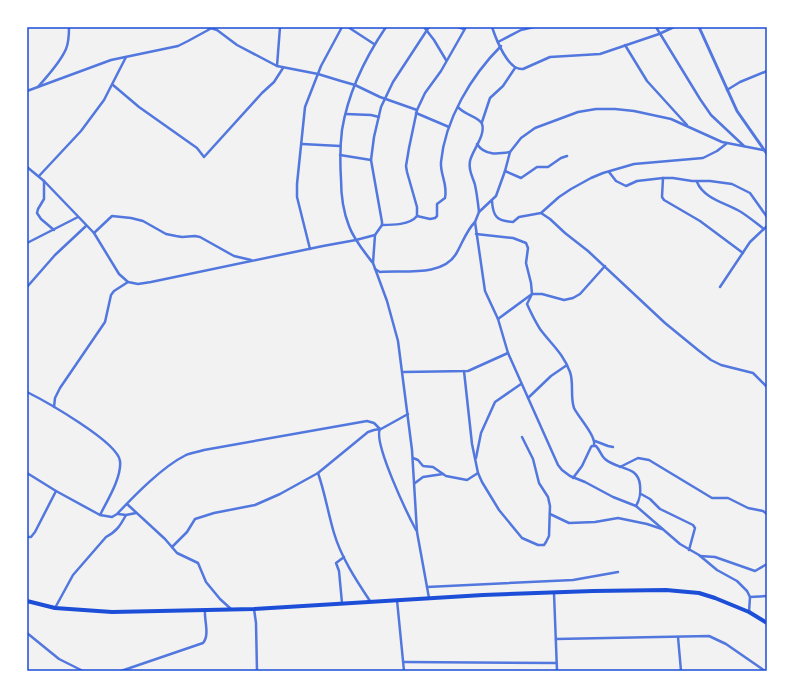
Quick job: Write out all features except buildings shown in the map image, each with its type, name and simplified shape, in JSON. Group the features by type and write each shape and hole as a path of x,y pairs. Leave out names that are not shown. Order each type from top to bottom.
{"highway":[{"path":"27,601 55,608 112,612 232,610 429,598 624,590 666,590 699,593 715,598 749,612 767,623"}],"street":[{"path":"38,87 66,50 69,27"},
{"path":"277,66 280,27"},
{"path":"310,249 297,197 305,107 318,74 342,27"},
{"path":"348,27 374,44"},
{"path":"386,27 374,44 363,66 346,114 340,146 342,202 349,226 356,240 373,263 376,270 380,272 420,271 439,268 449,263 455,256 470,227 475,222 479,212 492,201 498,192 510,152 521,138 535,128 578,112 615,109 670,119 717,141 726,144 763,150"},
{"path":"424,27 446,60"},
{"path":"429,27 413,50 384,98 378,117 371,160 382,217 382,225 375,235 373,263 392,317 403,372 412,457 417,532 429,598"},
{"path":"417,216 417,207 406,166 409,148 417,112 425,93 441,71 465,28 458,27"},
{"path":"492,27 509,62 515,68 523,69 550,57 600,54 659,34 674,27"},
{"path":"498,42 521,30 534,27"},
{"path":"656,27 711,115 745,146"},
{"path":"699,27 737,111 767,154"},
{"path":"27,91 111,60 178,46 209,28 217,30 237,45 277,66 318,74 356,86 449,127"},
{"path":"626,45 647,80 687,126"},
{"path":"417,216 430,219 437,216 437,204 445,198 446,185 441,166 443,149 449,127 458,107 483,67 501,46"},
{"path":"39,176 91,118 113,85 126,57"},
{"path":"113,85 139,107 197,148 204,157 262,93 274,82 283,68"},
{"path":"479,212 475,183 471,174 470,163 472,154 482,132 482,122 488,101 503,86 515,68"},
{"path":"727,90 740,82 766,72"},
{"path":"458,107 465,113 482,122"},
{"path":"346,114 371,115 378,117"},
{"path":"302,144 340,146"},
{"path":"477,144 483,151 490,153 510,152"},
{"path":"492,201 492,210 495,216 512,222 519,217 541,214 559,197 591,178 634,164 703,158 718,152 726,144"},
{"path":"340,155 371,160"},
{"path":"505,172 521,178 537,167 548,167 560,158 567,156"},
{"path":"27,167 39,176 94,233 119,274 128,282 138,284 375,235"},
{"path":"609,172 616,181 626,186 638,181 663,178 732,184 753,196 767,216"},
{"path":"663,178 662,197 664,200 700,221 743,253"},
{"path":"44,181 44,199 39,206 37,213 41,219 54,230"},
{"path":"697,182 699,188 708,195 742,212 766,227 750,242 720,287"},
{"path":"541,214 575,239 665,323 711,360 724,366 753,372 767,388"},
{"path":"94,233 112,216 131,218 143,221 170,235 200,237 234,256 253,261"},
{"path":"382,225 405,223 417,216"},
{"path":"27,243 78,217"},
{"path":"475,222 485,292 498,319 508,353 521,384 558,465 573,478 585,482 608,495 636,506 680,544 717,570 737,581 747,591 750,597 749,612"},
{"path":"27,286 55,255 86,226"},
{"path":"476,234 513,238 526,243 528,248 526,263 532,294 527,303 541,330 560,353 567,365 572,378 572,400 574,407 595,441 608,446 613,446"},
{"path":"498,319 532,294 542,294 569,300 580,294 605,266"},
{"path":"54,407 55,398 68,374 105,322 111,295 114,291 128,282"},
{"path":"403,372 464,371 476,368 508,353"},
{"path":"528,398 551,376 567,365"},
{"path":"464,371 468,412 478,473 499,510 522,538 530,543 544,545 549,536 550,514 548,496 539,483 533,459 522,437"},
{"path":"476,461 481,433 494,404 521,384"},
{"path":"27,392 54,407 103,440 118,455 120,463 118,475 100,515"},
{"path":"172,547 187,532 195,519 214,513 255,505 292,488 318,473 368,432 385,428 408,414"},
{"path":"27,473 100,515 112,517 117,514 155,477 187,454 367,421 374,423 380,429"},
{"path":"380,429 378,432 379,438 395,487 417,532"},
{"path":"573,478 582,466 595,441"},
{"path":"594,445 598,448 605,460 632,472 638,477 641,494 636,506"},
{"path":"412,457 419,461 423,466 433,467 451,478 466,480 478,473"},
{"path":"620,467 638,458 649,460 712,498 728,498 748,508 762,511 767,514"},
{"path":"318,473 324,489 334,533 344,557 370,602"},
{"path":"414,483 424,477 443,474"},
{"path":"27,537 31,536 34,532 56,491"},
{"path":"641,494 650,499 660,508 693,525 695,528 689,550"},
{"path":"127,504 165,539 178,554 198,563 206,582 220,599 232,610"},
{"path":"117,514 126,515 136,513"},
{"path":"550,514 568,523 595,522 618,518 647,524 664,530"},
{"path":"55,608 73,575 106,537 113,534 126,515"},
{"path":"698,556 715,557 755,570 758,570 767,564"},
{"path":"342,603 340,576 336,563 344,557"},
{"path":"427,587 573,580 618,572"},
{"path":"554,593 557,671"},
{"path":"750,597 767,596"},
{"path":"397,600 404,671"},
{"path":"254,609 256,623 257,671"},
{"path":"121,671 203,643 207,635 205,610"},
{"path":"27,633 59,659 83,671"},
{"path":"556,639 702,635 714,638 732,648 765,671"},
{"path":"678,636 681,671"},
{"path":"404,662 556,663"}]}
